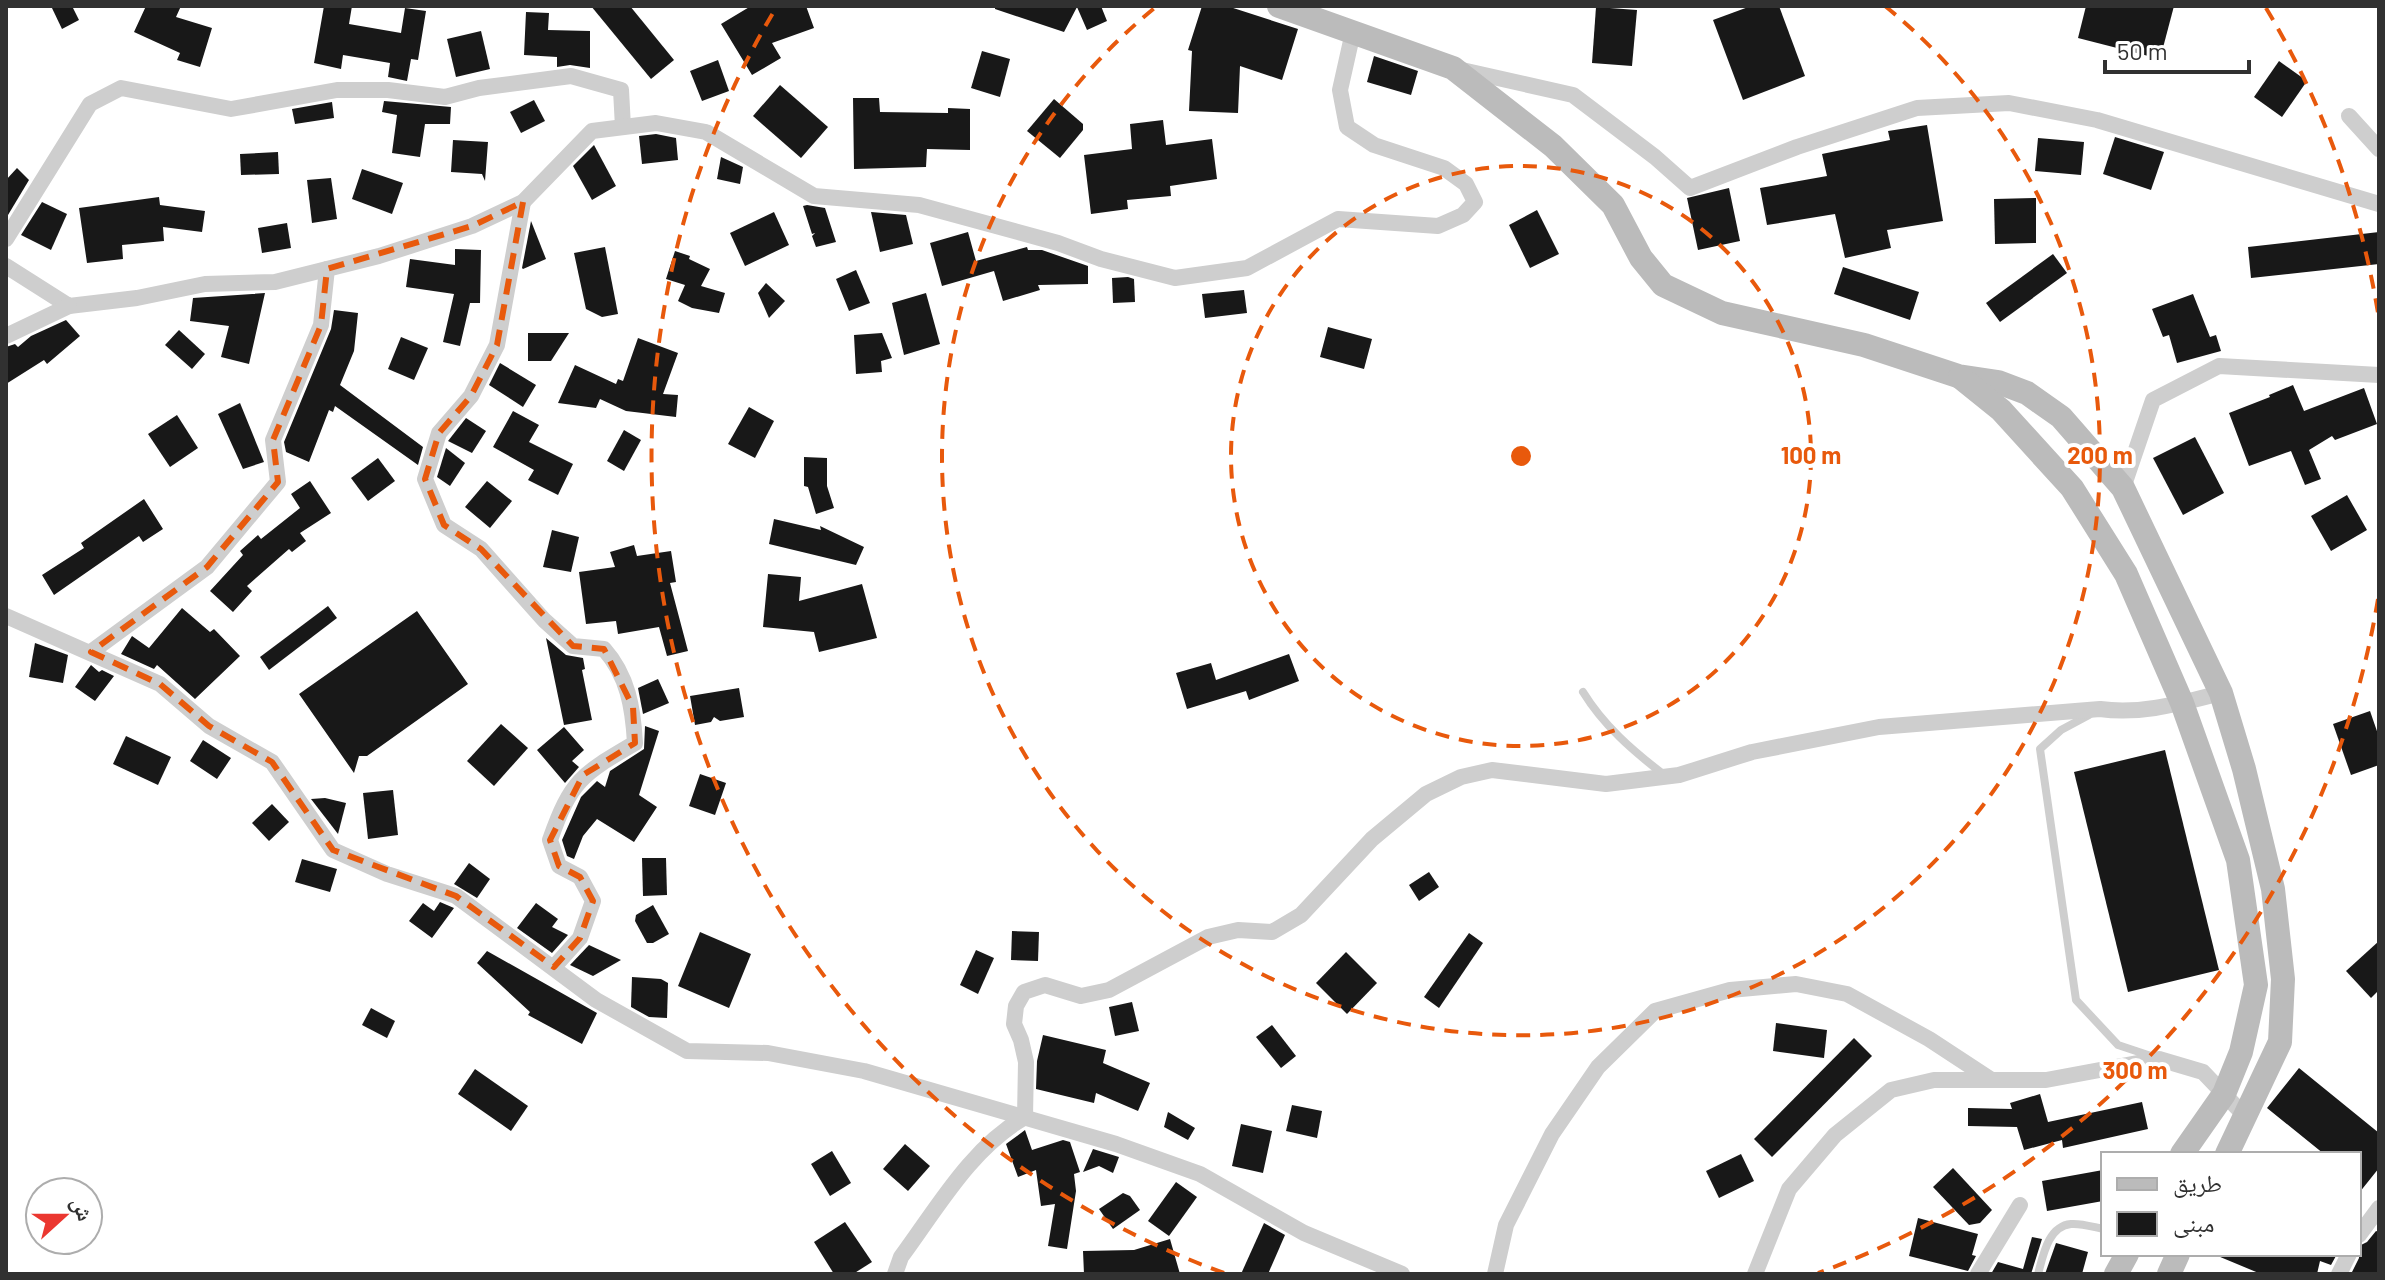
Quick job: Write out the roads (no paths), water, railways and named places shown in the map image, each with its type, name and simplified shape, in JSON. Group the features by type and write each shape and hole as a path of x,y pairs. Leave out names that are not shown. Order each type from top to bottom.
{"street":[{"path":"1279,6 1453,68 1573,95 1655,157 1690,188 1797,147 1917,108 2009,103 2097,120 2379,204"},
{"path":"6,336 69,306 137,298 205,284 275,282 379,256 472,226 523,202 592,131 656,123 706,132 814,196 919,205 1175,278 1247,268 1338,219 1438,226 1463,215 1475,202 1466,184 1444,168 1374,145 1347,127 1340,90 1353,32"},
{"path":"1453,68 1553,146 1613,205 1641,258 1663,285 1722,313 1864,345 1958,376 1998,382 2027,393 2061,417 2123,488 2221,693 2244,769 2273,889 2283,979 2280,1042 2228,1152"},
{"path":"6,239 90,104 121,88 231,109 337,90 388,90 445,97 479,88 571,76 621,90 623,127"},
{"path":"2349,116 2379,149"},
{"path":"523,202 497,345 471,396 439,433 425,479 444,525 481,549 544,620 573,646 604,649 617,664 633,707 635,743 583,775 563,804 550,840 559,866 580,877 593,901 580,938 554,967"},
{"path":"6,266 69,306"},
{"path":"91,652 207,567 278,482 273,440 321,325 327,269"},
{"path":"2123,488 2153,400 2219,366 2379,375"},
{"path":"1958,376 2001,410 2072,488 2126,574 2182,703 2238,860 2256,985 2241,1052 2224,1094 2183,1152"},
{"path":"6,616 160,684 209,726 272,762 333,850 387,874 456,896 596,1000 687,1051 768,1053 864,1071 1116,1144 1200,1174 1304,1233 1402,1274"},
{"path":"1025,1117 1026,1062 1014,1024 1016,1006 1024,992 1045,985 1081,996 1109,990 1208,937 1238,930 1272,932 1301,915 1372,839 1415,803 1426,794 1461,777 1492,770 1606,784 1679,775 1752,752 1879,727 2100,709 2125,713 2221,693"},
{"path":"1495,1274 1506,1225 1552,1134 1598,1067 1655,1011 1730,990 1796,984 1847,994 1929,1039 1990,1079"},
{"path":"1755,1274 1789,1189 1835,1135 1891,1090 1934,1080 2046,1080 2159,1059 2203,1072 2246,1117"},
{"path":"895,1274 901,1257 968,1166 1001,1131 1025,1117"},
{"path":"1978,1274 2020,1205"},
{"path":"2361,1232 2379,1208"},
{"path":"2116,1274 2126,1256"},
{"path":"2339,1274 2348,1256"}],"lane":[{"path":"1583,692 1599,717 1666,777"},
{"path":"2100,709 2061,730 2040,749 2076,1000 2118,1045 2159,1059"},
{"path":"2038,1274 2048,1243 2057,1229 2071,1224 2101,1229"}]}
